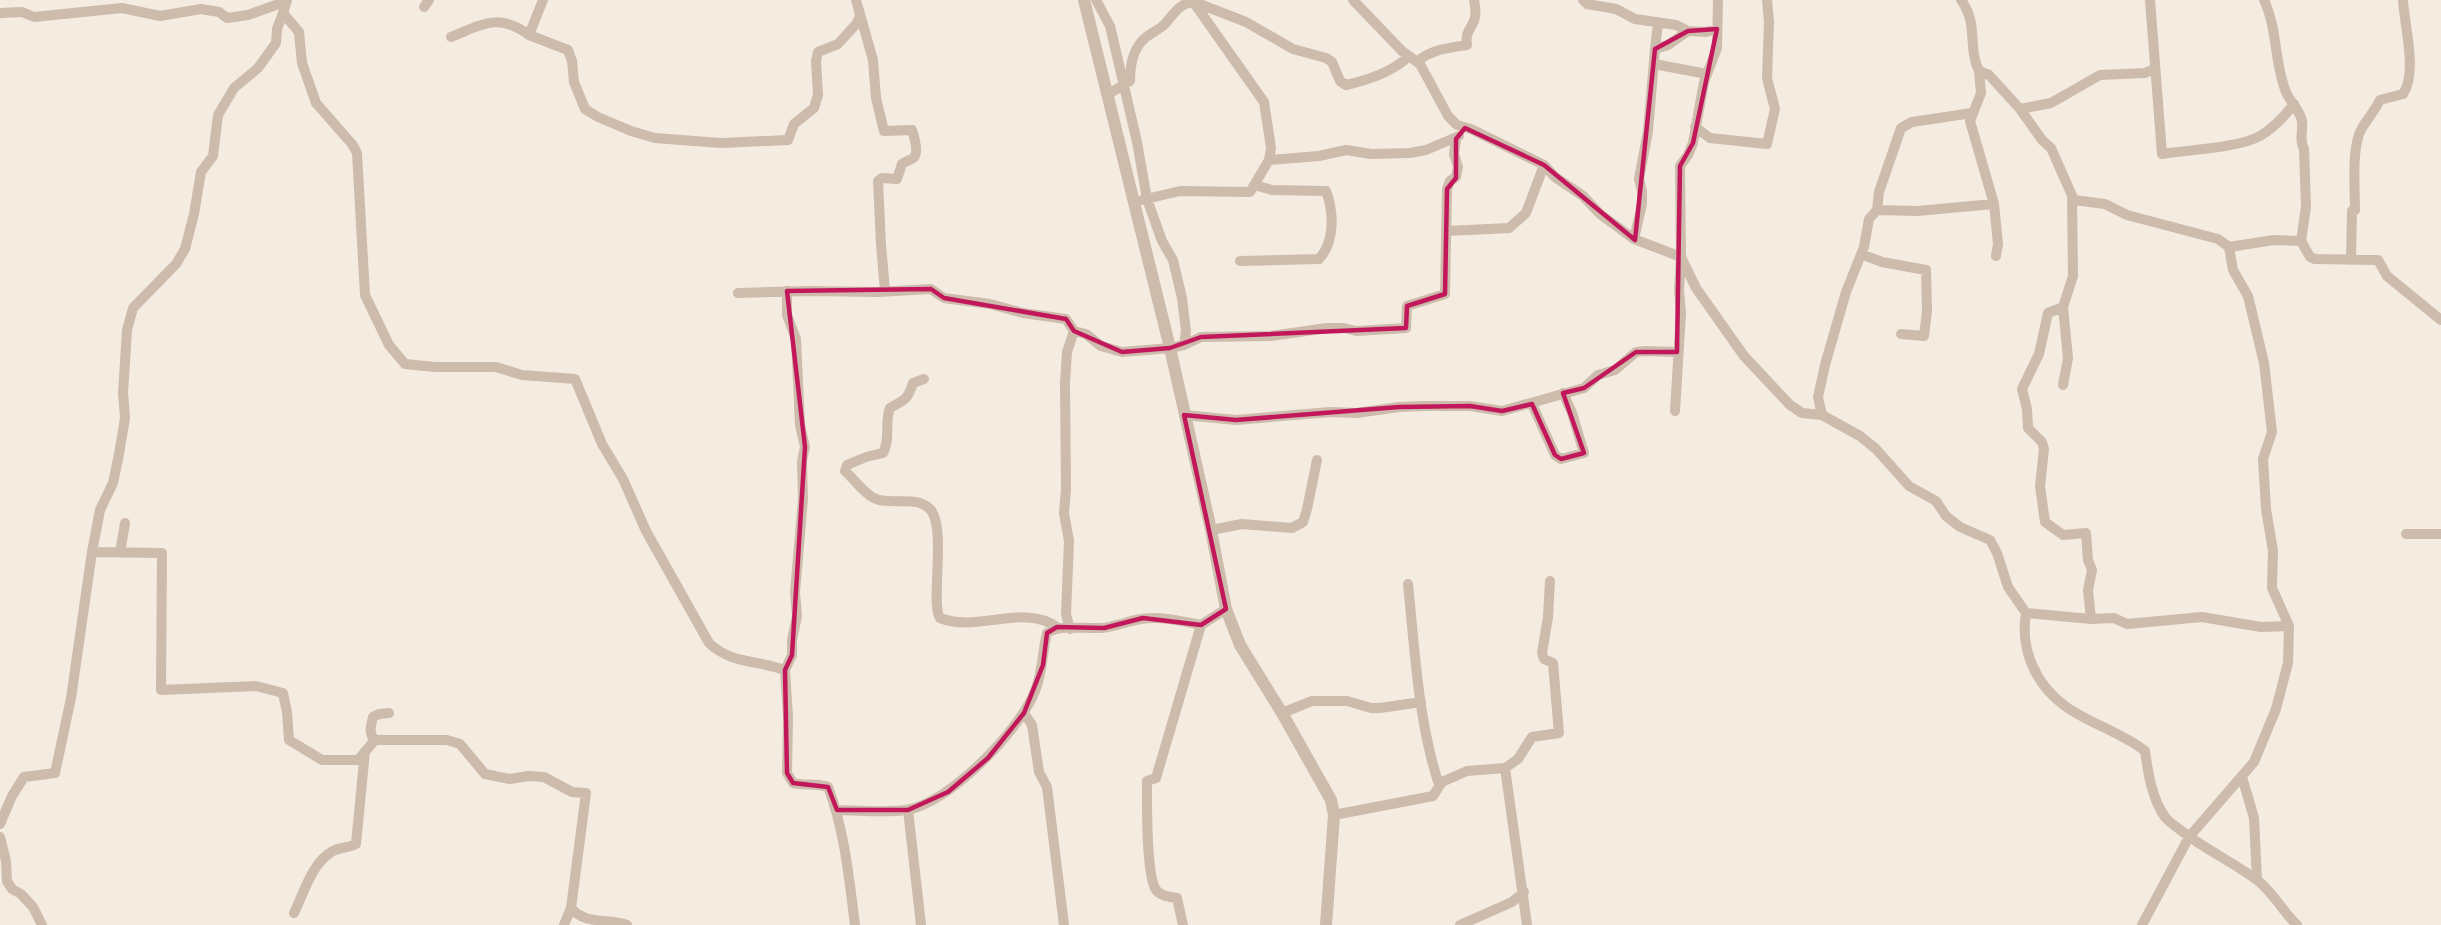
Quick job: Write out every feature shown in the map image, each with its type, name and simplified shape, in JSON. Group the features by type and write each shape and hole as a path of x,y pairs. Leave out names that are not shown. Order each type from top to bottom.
{"street":[{"path":"0,824 12,796 24,777 55,773 71,698 100,510 113,483 119,454 125,418 123,393 127,330 134,308 176,264 185,249 201,172 213,156 218,115 234,88 265,60 276,43 277,29 287,0"},
{"path":"0,13 22,12 34,17 122,8 160,16 201,9 219,12 227,18 248,15 287,0"},
{"path":"529,35 543,0"},
{"path":"856,0 873,60 876,98 884,131 912,130 916,155 902,164 897,179 882,178 878,181 880,245 885,291"},
{"path":"1084,0 1170,348 1211,530 1226,609 1240,645 1331,800 1334,815 1326,925"},
{"path":"1096,0 1110,26 1137,142 1147,198 1175,270 1186,331 1184,345"},
{"path":"1107,95 1130,81 1130,62 1137,47 1145,38 1158,30 1175,9 1192,0"},
{"path":"1133,202 1180,191 1250,192 1269,160 1271,148 1264,102 1192,0"},
{"path":"1192,0 1246,22 1293,49 1326,58 1332,62 1340,81 1346,85 1368,80 1436,51 1467,45 1467,32 1474,21 1476,11 1474,0"},
{"path":"1353,0 1368,19 1425,71 1448,116 1457,126 1471,129 1544,165 1555,177 1583,196 1600,214 1634,239 1682,257 1695,288 1744,356 1790,405 1802,412 1822,415 1860,436 1876,449 1909,486 1936,501 1946,516 1960,527 1990,540 1997,553 2008,587 2026,613 2023,630 2027,653 2033,670 2043,685 2065,706 2106,730 2128,738 2145,751 2147,769 2166,819 2189,837 2257,880 2274,896 2285,914 2297,925"},
{"path":"1583,0 1587,4 1616,9 1635,19 1676,25 1688,31 1706,32 1717,29"},
{"path":"1675,411 1681,313 1679,290 1682,257 1680,166 1688,155 1707,74 1717,48 1718,0"},
{"path":"1695,128 1710,138 1767,144 1775,109 1767,78 1769,22 1767,0"},
{"path":"1961,0 1971,16 1973,54 1979,71 1981,93 1970,121 1994,204 1998,244 1996,256"},
{"path":"2150,0 2162,154 2224,145 2259,137 2286,116 2294,104"},
{"path":"2264,0 2274,31 2286,92 2302,121 2301,143 2304,149 2306,207 2301,241 2310,257 2321,260 2378,260 2387,276 2441,320"},
{"path":"2351,260 2352,211 2355,210 2357,146 2361,129 2374,114 2379,100 2403,94 2409,84 2410,37 2403,0"},
{"path":"283,13 299,32 302,63 316,103 346,136 357,153 364,295 389,345 405,364 435,367 496,367 522,375 574,379 602,444 623,479 646,531 709,643 721,654 785,670"},
{"path":"451,37 491,21 504,22 520,28 529,35 568,50 572,60 574,82 585,109 631,131 655,138 721,143 788,140 794,124 814,108 818,95 816,61 818,52 838,44 857,24 860,16"},
{"path":"1634,239 1642,204 1639,179 1647,131 1658,23"},
{"path":"1655,50 1668,45 1688,31"},
{"path":"1654,64 1707,74"},
{"path":"2020,109 2051,103 2100,75 2145,73 2154,69"},
{"path":"1979,71 1989,75 2051,148 2074,200 2105,204 2127,215 2218,238 2229,247 2233,270 2248,296 2264,363 2272,432 2263,459 2266,509 2273,550 2272,588 2289,626 2288,663 2276,709 2254,762 2189,837 2142,925"},
{"path":"1822,415 1818,397 1825,365 1846,292 1861,254 1869,219 1877,210 1881,184 1901,128 1912,123 1972,113"},
{"path":"1269,160 1319,156 1346,150 1371,154 1410,153 1456,139 1465,128"},
{"path":"738,293 931,290 944,298 990,304 1023,313 1066,319 1074,331 1086,334 1101,346 1122,352 1170,348 1184,345 1201,337 1271,336 1327,328 1356,331 1406,328 1407,306 1445,294 1447,189 1450,181 1456,177 1458,167 1454,154 1456,139"},
{"path":"1447,231 1509,228 1526,213 1544,165"},
{"path":"1240,261 1319,260 1328,250 1333,211 1326,191 1272,190 1254,185"},
{"path":"2063,385 2068,358 2063,307 2073,276 2072,196"},
{"path":"1877,210 1917,211 1994,204"},
{"path":"2229,247 2274,240 2301,241"},
{"path":"1861,254 1882,262 1926,270 1927,311 1924,336 1901,334"},
{"path":"787,291 787,315 796,339 800,425 805,447 802,461 804,483 795,592 796,616 792,655 785,670 788,716 787,773 793,783 820,784 828,787 837,810 850,880 855,925"},
{"path":"2063,307 2048,313 2039,354 2022,389 2027,409 2028,428 2042,442 2044,449 2040,486 2044,522 2063,535 2086,533 2088,560 2092,570 2088,590 2091,619"},
{"path":"1070,629 1066,606 1069,542 1064,513 1066,489 1065,383 1067,352 1074,331"},
{"path":"1184,415 1236,420 1330,412 1356,413 1399,407 1470,406 1502,411 1584,388 1598,375 1615,370 1636,352 1677,352"},
{"path":"924,379 913,383 908,398 890,408 887,420 888,441 883,453 848,465 845,471 873,498 922,504 931,510 937,533 939,567 937,610 940,618 971,622 1000,618 1027,618 1048,620 1057,627 1070,629 1104,628 1143,618 1177,620 1201,625"},
{"path":"1532,404 1555,455 1561,459 1584,453 1572,412 1563,393"},
{"path":"1211,530 1242,524 1292,528 1302,522 1317,460"},
{"path":"120,553 125,523"},
{"path":"2406,534 2441,534"},
{"path":"92,552 162,553 161,690 256,686 283,693 289,740 322,760 358,760 375,740"},
{"path":"1334,815 1432,796 1439,785 1467,771 1505,768 1518,759 1532,737 1559,733 1553,663 1544,658 1542,653 1548,617 1550,581"},
{"path":"1408,584 1421,702 1430,756 1439,785"},
{"path":"1182,925 1177,898 1157,892 1152,882 1147,824 1147,781 1156,778 1201,625 1226,609"},
{"path":"2026,613 2091,619 2114,618 2127,624 2202,617 2261,627 2289,626"},
{"path":"837,810 908,810 948,792 988,758 1024,713 1035,691 1043,665 1043,648 1047,633 1057,627"},
{"path":"1282,713 1312,701 1347,701 1371,708 1421,702"},
{"path":"389,713 373,717 370,729 371,736 375,740 447,740 460,744 485,774 510,779 528,776 544,777 572,792 586,793 571,908 564,925"},
{"path":"1024,713 1032,725 1039,772 1047,787 1064,925"},
{"path":"294,913 318,864 325,856 336,849 356,844 365,751"},
{"path":"1505,768 1527,925"},
{"path":"2242,777 2253,818 2257,880"},
{"path":"908,810 921,925"},
{"path":"0,837 6,861 6,881 33,907 42,925"},
{"path":"1460,925 1512,902 1524,892"},
{"path":"571,908 577,917 586,921 627,925"}],"highlighted area":[{"path":"1717,29 1693,143 1680,166 1677,352 1636,352 1584,388 1563,393 1584,453 1561,459 1555,455 1532,404 1502,411 1470,406 1399,407 1236,420 1184,415 1226,609 1201,625 1143,618 1104,628 1057,627 1047,633 1043,665 1024,713 988,758 948,792 908,810 837,810 828,787 793,783 787,773 785,670 792,655 805,447 787,291 931,289 944,298 1066,319 1074,331 1122,352 1170,348 1201,337 1406,328 1407,306 1445,294 1447,189 1456,178 1456,139 1465,128 1544,165 1635,240 1655,49 1688,31"}]}
